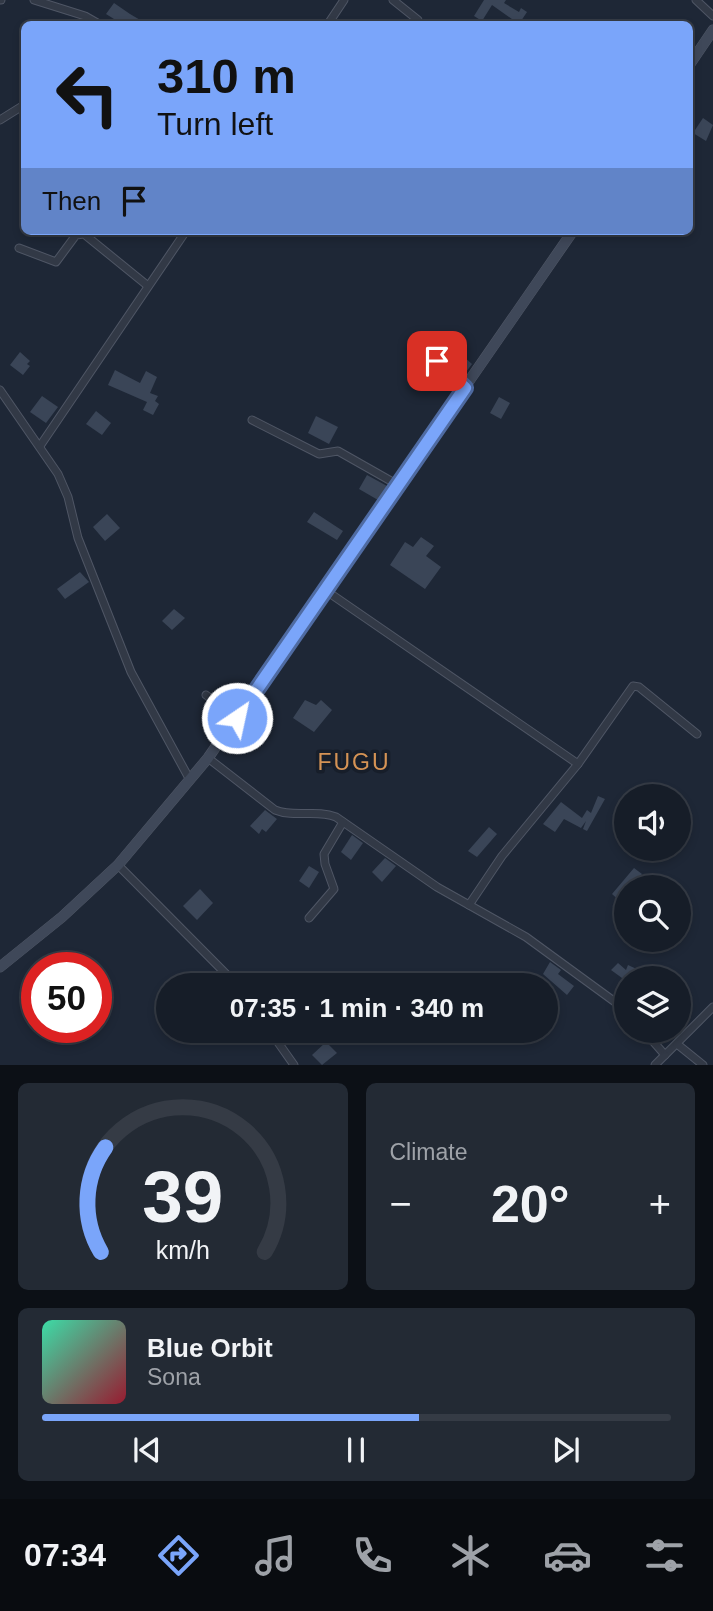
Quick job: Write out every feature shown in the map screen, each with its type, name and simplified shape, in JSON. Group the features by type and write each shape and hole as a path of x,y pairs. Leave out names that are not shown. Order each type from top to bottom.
{"main road":[{"path":"693,60 713,30"},
{"path":"0,968 62,917 118,865 208,758 570,235"}],"street":[{"path":"34,0 92,21"},
{"path":"330,21 344,0"},
{"path":"393,0 418,20"},
{"path":"696,0 713,16"},
{"path":"0,120 21,107"},
{"path":"19,248 56,262 76,235"},
{"path":"85,235 148,286"},
{"path":"40,446 183,235"},
{"path":"423,348 465,388"},
{"path":"0,390 58,474 68,497 72,520 131,672 190,780"},
{"path":"252,420 319,454 338,451 398,485"},
{"path":"325,590 578,764"},
{"path":"470,905 502,856 578,764 634,686 639,687 697,734"},
{"path":"206,695 237,718"},
{"path":"208,758 275,810 284,814 321,813 343,822 437,887 526,937 614,1001"},
{"path":"309,918 334,889 324,854 343,822"},
{"path":"118,865 225,973"},
{"path":"655,1065 713,1007"},
{"path":"278,1043 294,1065"},
{"path":"654,1043 665,1055"},
{"path":"677,1044 703,1065"}],"building":[{"path":"484,0 506,0 504,3 519,12 521,8 527,12 521,21 515,21 492,5 482,21 474,16"},
{"path":"114,3 142,21 117,21 106,14"},
{"path":"703,118 713,125 706,141 693,133"},
{"path":"446,341 472,364 466,372 454,362 456,360 440,350"},
{"path":"20,352 30,361 27,364 30,366 23,375 10,365"},
{"path":"115,370 140,383 146,371 157,377 150,393 158,396 155,401 159,404 153,415 143,410 147,402 108,385"},
{"path":"42,396 58,407 46,423 30,412"},
{"path":"499,397 510,403 501,419 490,413"},
{"path":"96,411 111,423 102,435 86,424"},
{"path":"316,416 338,427 329,444 308,433"},
{"path":"367,475 387,486 378,500 359,489"},
{"path":"314,512 343,531 337,540 307,522"},
{"path":"107,514 120,528 105,541 93,527"},
{"path":"421,537 434,546 426,556 441,567 425,589 390,565 405,542 413,547"},
{"path":"80,572 89,582 65,599 57,589"},
{"path":"174,609 185,618 172,630 162,621"},
{"path":"305,700 316,705 321,700 332,710 314,732 293,718"},
{"path":"598,796 605,799 587,831 583,829 586,821 581,828 564,819 555,832 543,824 561,802 582,818 587,810 591,813"},
{"path":"265,810 277,819 266,832 262,829 259,834 250,826"},
{"path":"489,827 497,834 477,857 468,851"},
{"path":"352,835 363,843 351,860 341,852"},
{"path":"385,858 396,866 382,882 372,872"},
{"path":"309,866 319,872 309,888 299,881"},
{"path":"634,868 642,874 641,875 628,875"},
{"path":"200,889 213,903 197,920 183,906"},
{"path":"550,962 561,970 558,974 544,973"},
{"path":"558,974 574,986 567,995 558,987"},
{"path":"325,1043 337,1053 322,1065 312,1055"}],"district":[{"name":"FUGU","path":"354,762"}],"route":[{"path":"237,718 465,388 437,361"}]}
